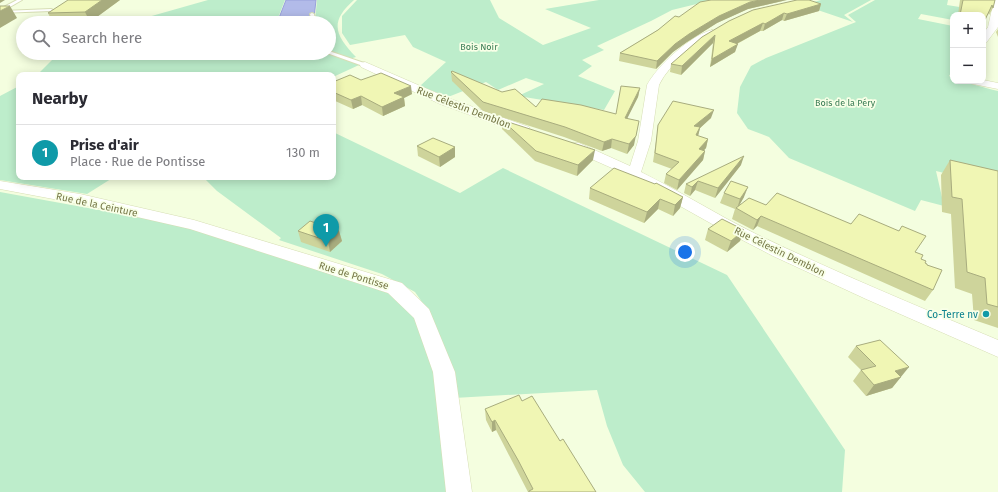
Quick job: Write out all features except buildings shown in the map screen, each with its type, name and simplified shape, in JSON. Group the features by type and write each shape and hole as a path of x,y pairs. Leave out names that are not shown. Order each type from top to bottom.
{"street":[{"path":"986,37 993,27 998,3"},
{"path":"634,174 646,142 653,85 656,78 680,54 718,29"},
{"name":"Rue Célestin Demblon","path":"365,65 444,101 490,119 538,134"},
{"path":"986,84 998,86"},
{"name":"Rue Célestin Demblon","path":"561,141 600,156 747,236 788,256 998,349"},
{"name":"Rue de la Ceinture","path":"0,185 80,199 194,225"},
{"name":"Rue de Pontisse","path":"194,225 395,288 422,314 444,372 459,492"}],"lane":[{"path":"0,11 20,0"},
{"path":"0,11 51,10"},
{"path":"336,55 365,65"}],"green space":[{"path":"208,0 285,0 279,16 152,16"},
{"path":"317,0 354,0 341,15 338,22 338,28 343,42 356,57 346,60 359,65 336,76 336,72 40,72 52,60 336,60 336,16 315,16"},
{"name":"Bois Noir","path":"357,0 490,0 499,18 543,45 591,28 545,9 599,0 713,0 672,10 597,46 604,50 582,60 592,66 578,76 615,91 604,110 518,96 544,84 526,78 498,90 486,82 448,97 420,86 446,62 413,47 405,35 350,45 342,33 342,16"},
{"path":"821,0 871,0 844,15 853,22 803,5"},
{"name":"Bois de la Péry","path":"875,0 948,0 947,5 985,11 950,12 950,19 921,14 918,19 950,25 950,84 973,84 998,91 998,186 936,171 944,206 921,200 915,211 789,158 769,137 748,129 737,113 740,87 751,66 766,58 856,22 848,15"},
{"path":"16,88 16,180 109,180 87,194 0,180 0,96"},
{"path":"336,133 460,193 503,168 727,275 845,450 842,492 645,492 623,465 607,426 597,390 454,398 431,315 415,292 382,274 279,240 281,238 217,191 206,180 336,180"},
{"path":"0,192 154,220 203,232 388,293 415,314 438,376 452,492 0,492"}],"water":[{"path":"286,0 316,0 314,16 280,16"}],"place":[{"name":"Prise d'air","path":"326,247"},
{"name":"Co-Terre nv","path":"986,314"}]}
